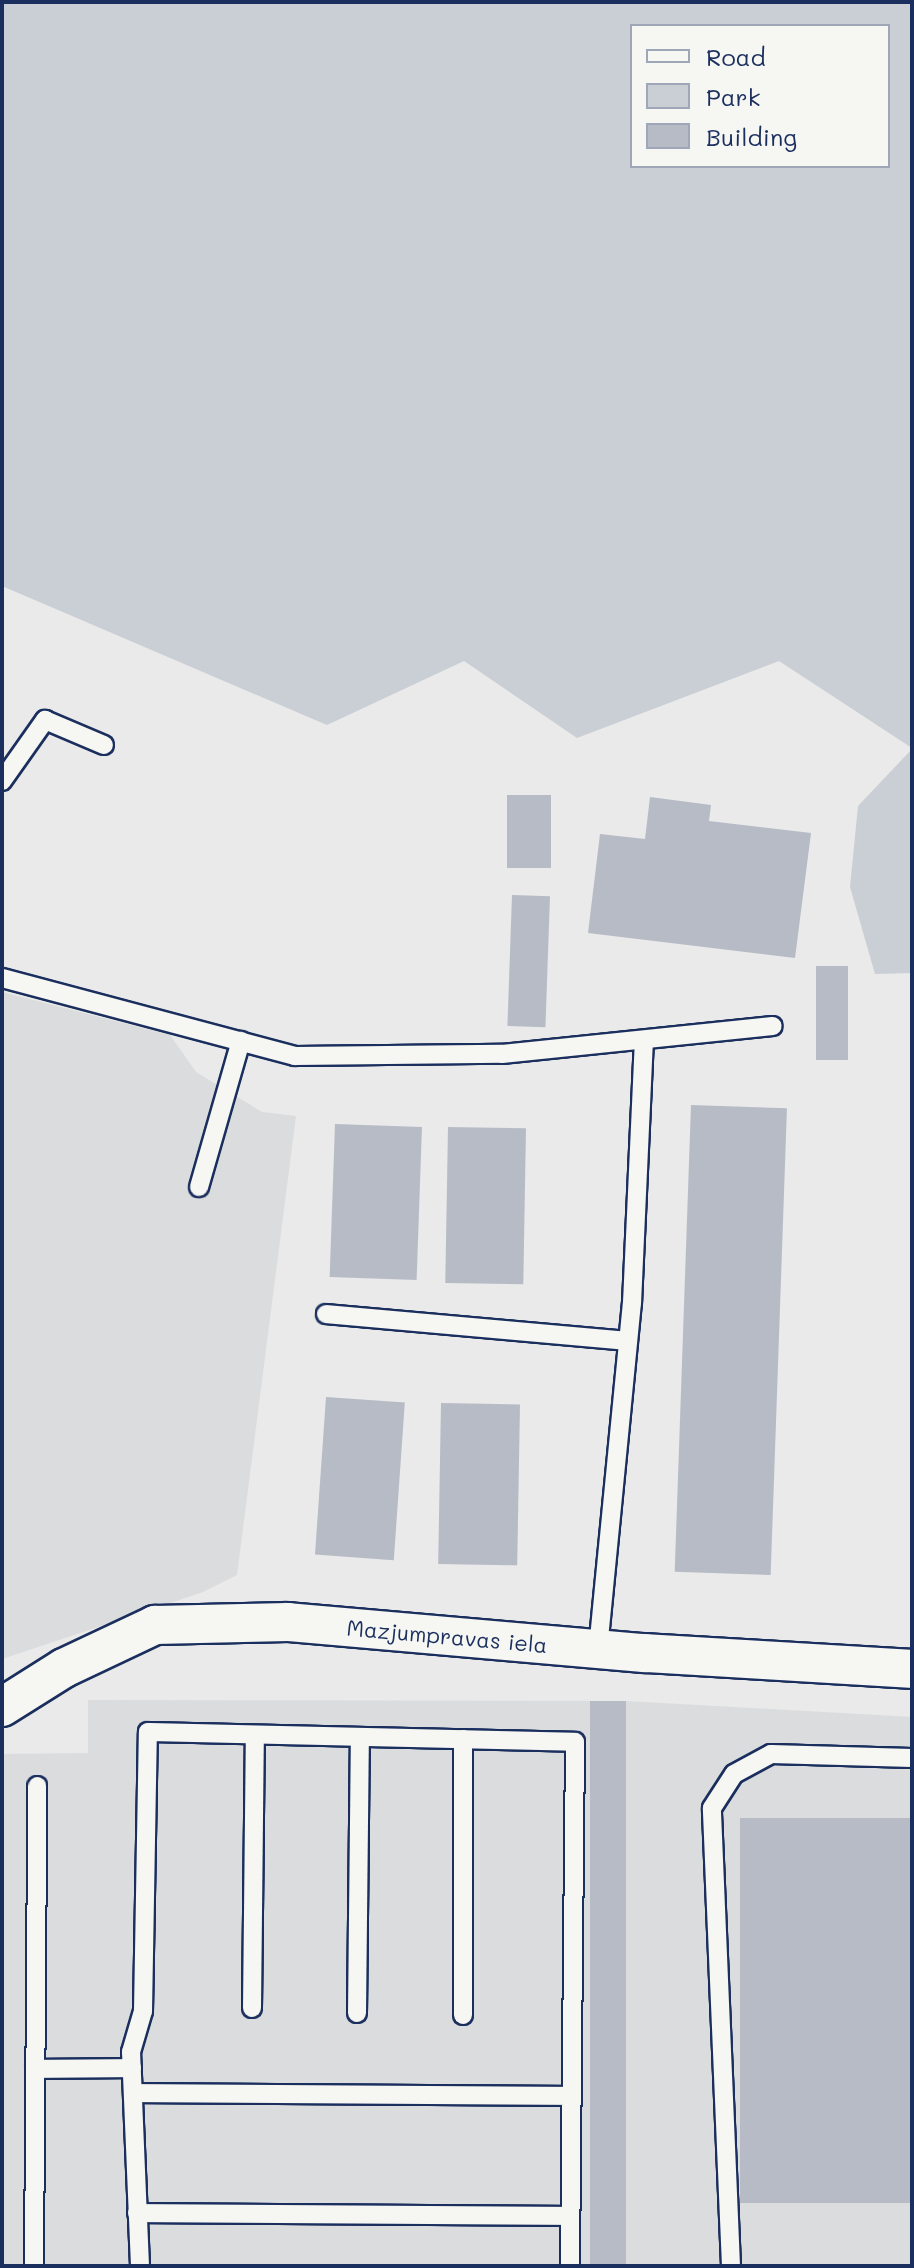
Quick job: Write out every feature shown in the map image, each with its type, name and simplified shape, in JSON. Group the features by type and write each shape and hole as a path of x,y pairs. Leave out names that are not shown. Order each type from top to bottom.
{"street":[{"name":"Mazjumpravas iela","path":"2,1707 64,1668 155,1625 288,1622 598,1649 912,1669"}],"lane":[{"path":"2,781 45,720 104,745"},
{"path":"2,978 241,1041 311,1056 502,1054 773,1026"},
{"path":"199,1187 241,1041"},
{"path":"598,1649 628,1341 644,1041"},
{"path":"326,1314 628,1341"},
{"path":"140,2266 132,2068 143,2011 148,1732 575,1742 570,2266"},
{"path":"252,2008 255,1735"},
{"path":"357,2013 360,1737"},
{"path":"463,1739 463,2015"},
{"path":"731,2266 712,1808 734,1774 771,1754 912,1758"},
{"path":"34,2266 37,1786"},
{"path":"35,2069 132,2068"},
{"path":"134,2093 571,2096"},
{"path":"137,2213 570,2216"}],"shaded area":[{"path":"2,992 170,1035 196,1072 262,1112 296,1116 237,1575 203,1592 2,1659"},
{"path":"88,1700 626,1701 912,1717 912,2266 2,2266 2,1754 88,1753"}],"green space":[{"path":"2,2 912,2 912,748 779,661 577,738 464,661 327,725 2,586"},
{"path":"912,749 912,973 875,974 850,887 858,806"}],"building":[{"path":"507,795 551,795 551,868 507,868"},
{"path":"650,797 711,805 709,821 811,833 795,958 588,933 600,834 645,839"},
{"path":"512,895 550,896 545,1027 507,1026"},
{"path":"816,966 848,966 848,1060 816,1060"},
{"path":"691,1105 787,1108 771,1575 675,1572"},
{"path":"335,1124 422,1127 417,1280 330,1277"},
{"path":"448,1127 526,1128 523,1284 445,1283"},
{"path":"326,1397 405,1403 394,1560 315,1555"},
{"path":"441,1403 520,1404 517,1565 438,1564"},
{"path":"590,1701 626,1701 626,2266 590,2266"},
{"path":"740,1818 912,1818 912,2203 740,2203"}]}
